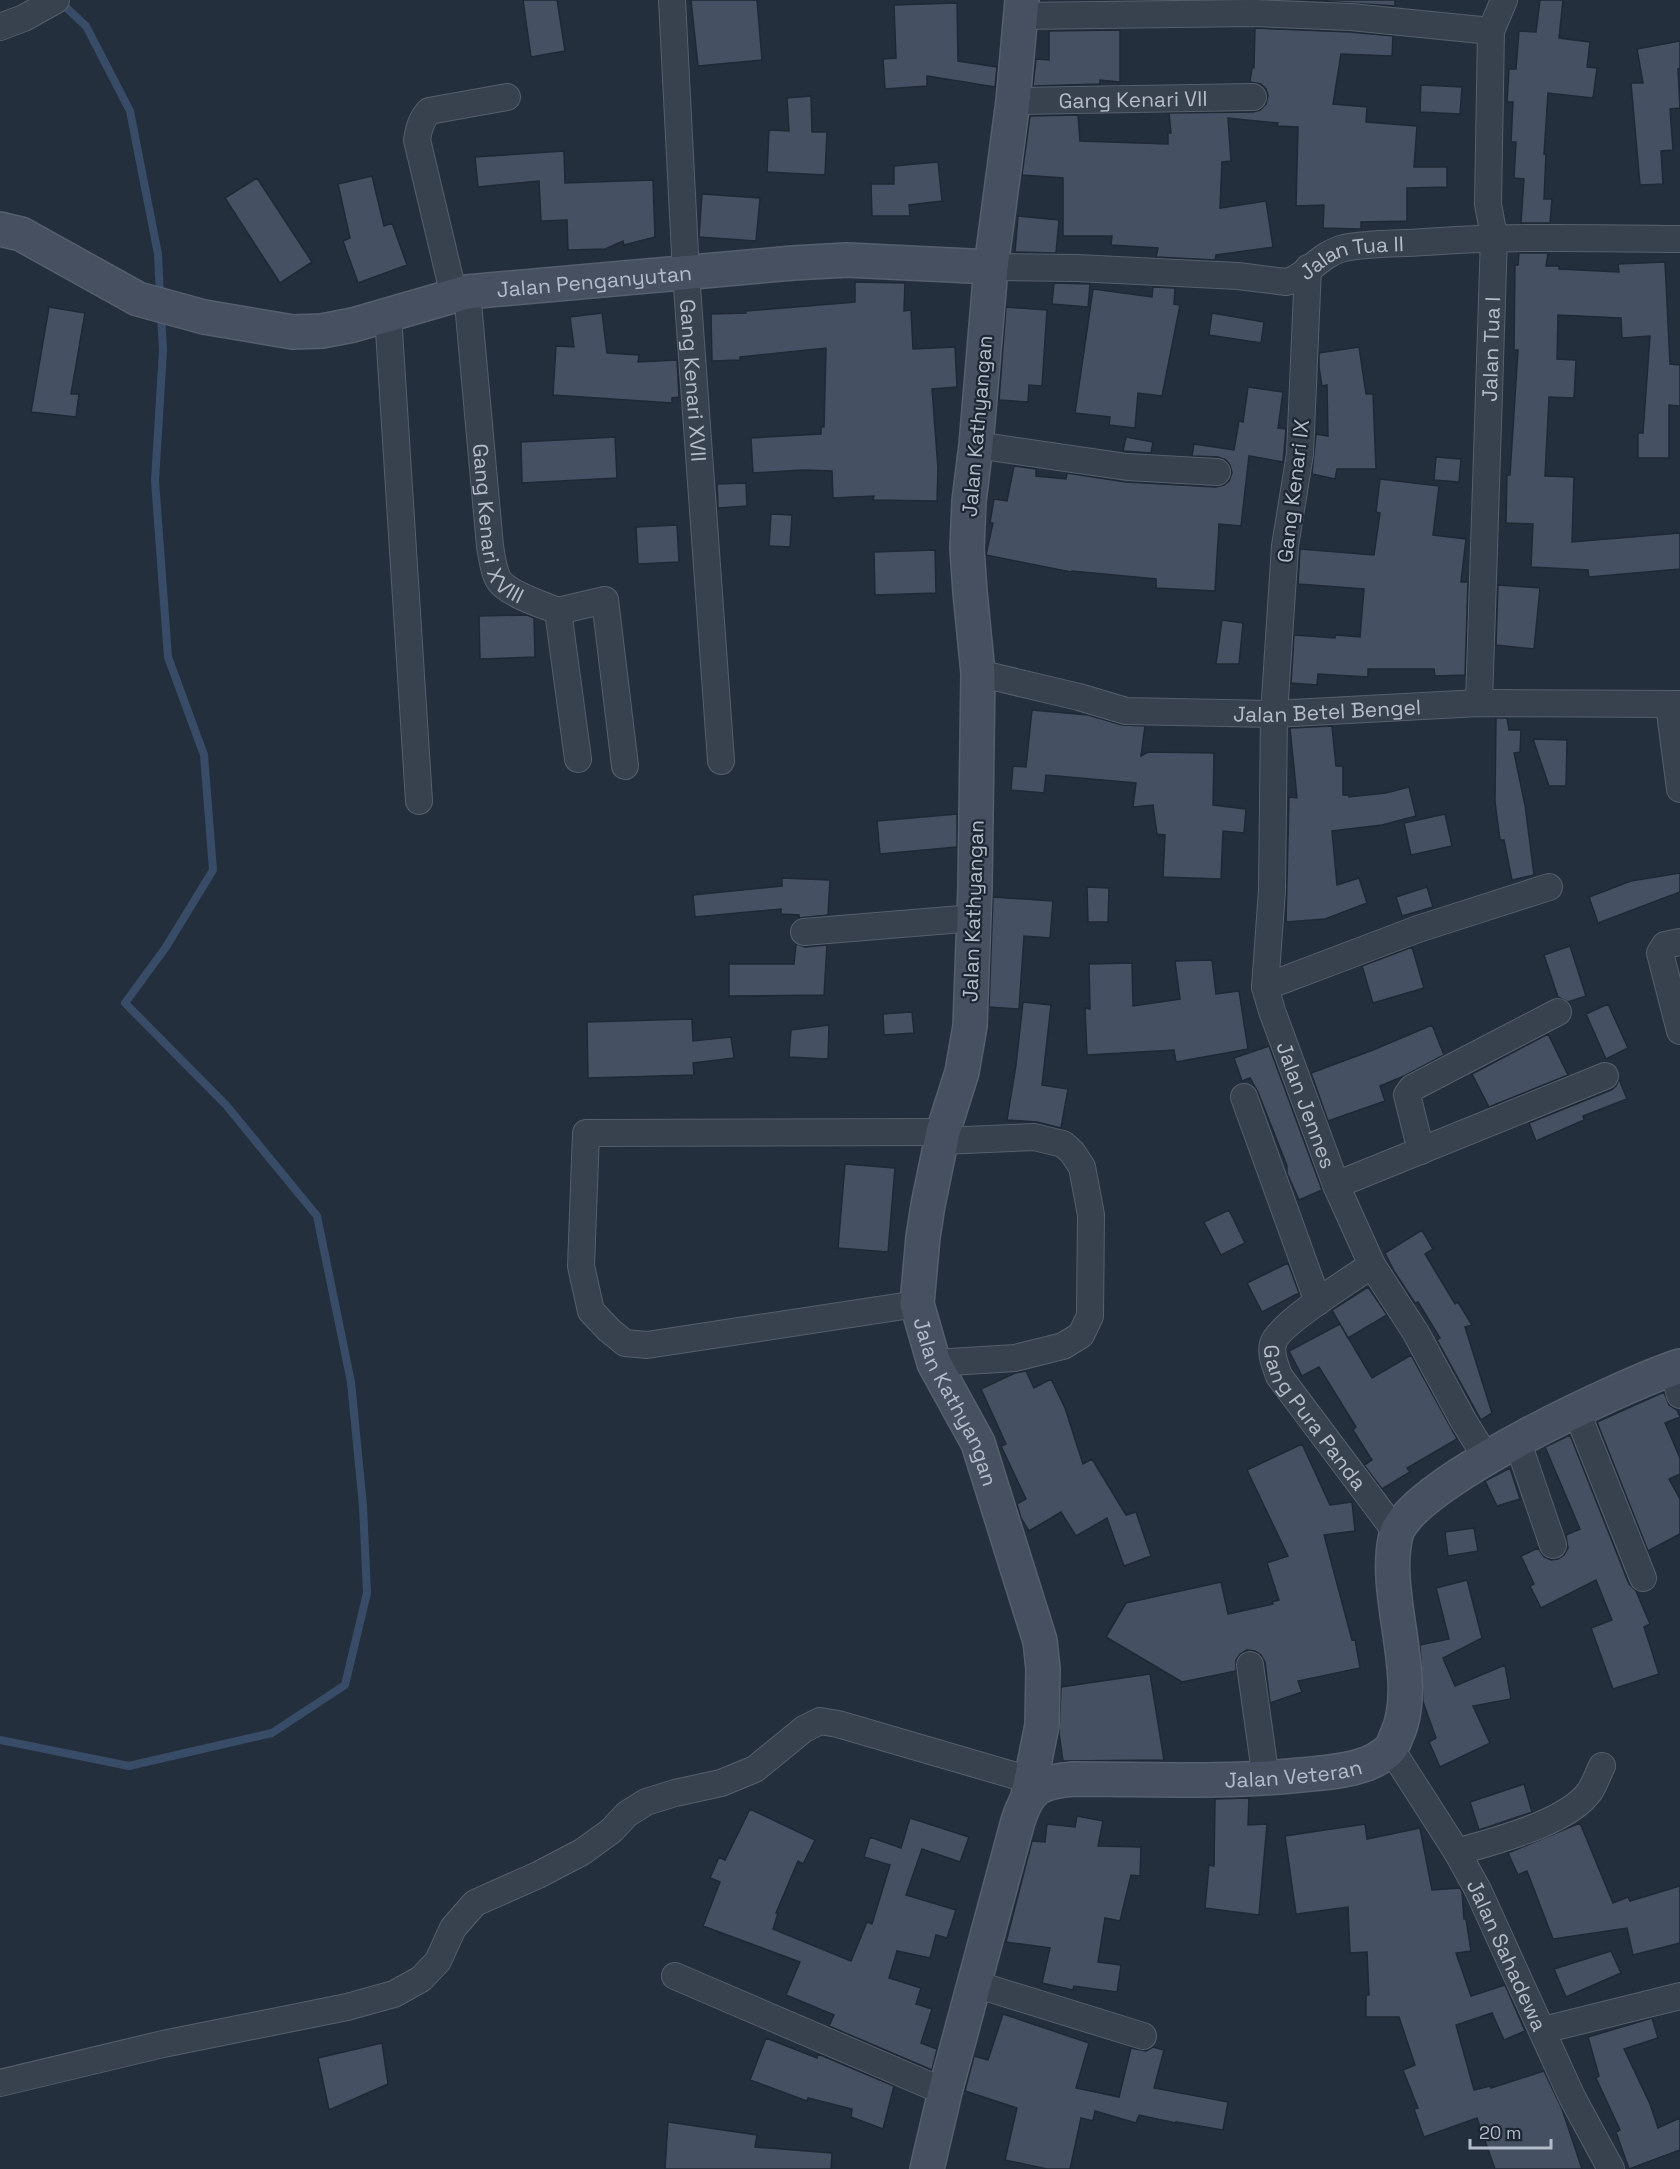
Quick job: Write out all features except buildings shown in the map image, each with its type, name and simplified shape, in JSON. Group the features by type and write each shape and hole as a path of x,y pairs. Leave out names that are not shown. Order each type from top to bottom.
{"street":[{"path":"0,27 24,18 56,0"},
{"name":"Gang Kenari XVII","path":"672,0 686,273 721,761"},
{"name":"Jalan Tua I","path":"1479,703 1494,237 1488,204 1491,30 1503,0"},
{"path":"1021,8 1351,17 1491,30"},
{"name":"Jalan Kathyangan","path":"1021,8 1013,100 991,267 969,501 968,549 978,673 974,918 968,1038 960,1080 942,1136 923,1237 917,1304 934,1363 978,1443 1040,1641 1043,1669 1042,1725 1029,1788"},
{"name":"Gang Kenari XVIII","path":"507,97 429,111 421,120 417,140 461,294 493,566 498,579 506,589 558,611 578,759"},
{"name":"Gang Kenari VII","path":"1013,100 1253,97"},
{"name":"Jalan Penganyutan","path":"0,229 32,239 138,299 204,317 293,332 322,331 354,325 461,294 793,263 847,260 991,267"},
{"name":"Jalan Tua II","path":"991,267 1077,268 1238,276 1286,282 1293,281 1317,260 1343,248 1494,237 1680,239"},
{"name":"Gang Kenari IX","path":"1274,714 1285,546 1300,454 1308,268"},
{"path":"387,315 419,801"},
{"path":"976,445 1127,467 1217,472"},
{"path":"558,611 605,600 625,766"},
{"name":"Jalan Betel Bengel","path":"978,673 1079,697 1126,711 1274,714 1479,703 1674,705"},
{"path":"1674,705 1680,789"},
{"name":"Jalan Jennes","path":"1274,714 1272,890 1265,987 1336,1185 1372,1265 1416,1333 1487,1459"},
{"path":"1265,987 1418,929 1549,887"},
{"path":"804,932 974,918"},
{"path":"1680,942 1665,945 1660,953 1680,1031"},
{"path":"1421,1151 1407,1104 1407,1095 1412,1088 1558,1012"},
{"path":"1336,1185 1605,1076"},
{"path":"1244,1097 1318,1302"},
{"path":"917,1304 647,1346 625,1343 591,1311 581,1266 586,1133 1034,1137 1063,1144 1072,1152 1082,1167 1091,1215 1090,1316 1081,1335 1063,1346 1015,1358 934,1363"},
{"name":"Gang Pura Panda","path":"1372,1265 1318,1302 1278,1334 1273,1344 1273,1358 1279,1376 1396,1532"},
{"path":"1396,1532 1410,1513 1428,1496 1517,1440 1576,1410 1678,1376"},
{"path":"1576,1410 1643,1578"},
{"path":"1517,1440 1553,1545"},
{"name":"Jalan Veteran","path":"1029,1788 1054,1781 1074,1779 1266,1779 1329,1772 1365,1765 1390,1749 1402,1724 1405,1687 1393,1570 1396,1532"},
{"path":"1250,1665 1266,1779"},
{"path":"0,2083 163,2044 347,2007 394,1994 421,1979 438,1961 453,1928 475,1903 538,1875 582,1852 611,1831 627,1814 646,1802 675,1793 721,1784 754,1768 804,1729 820,1721 838,1724 1029,1788 1018,1821 945,2092 927,2169"},
{"name":"Jalan Sahadewa","path":"1390,1749 1457,1852 1478,1890 1572,2097 1611,2169"},
{"path":"1457,1852 1507,1838 1572,1808 1589,1791 1602,1766"},
{"path":"675,1976 945,2092"},
{"path":"975,1984 1143,2036"},
{"path":"1543,2030 1680,1996"}],"waterway":[{"path":"58,0 86,26 130,111 158,254 160,298"},
{"path":"0,1740 129,1766 272,1733 345,1685 367,1593 363,1506 351,1382 317,1216 226,1105 125,1003 166,947 213,870 204,755 168,657 155,481 163,350 161,314"}]}
